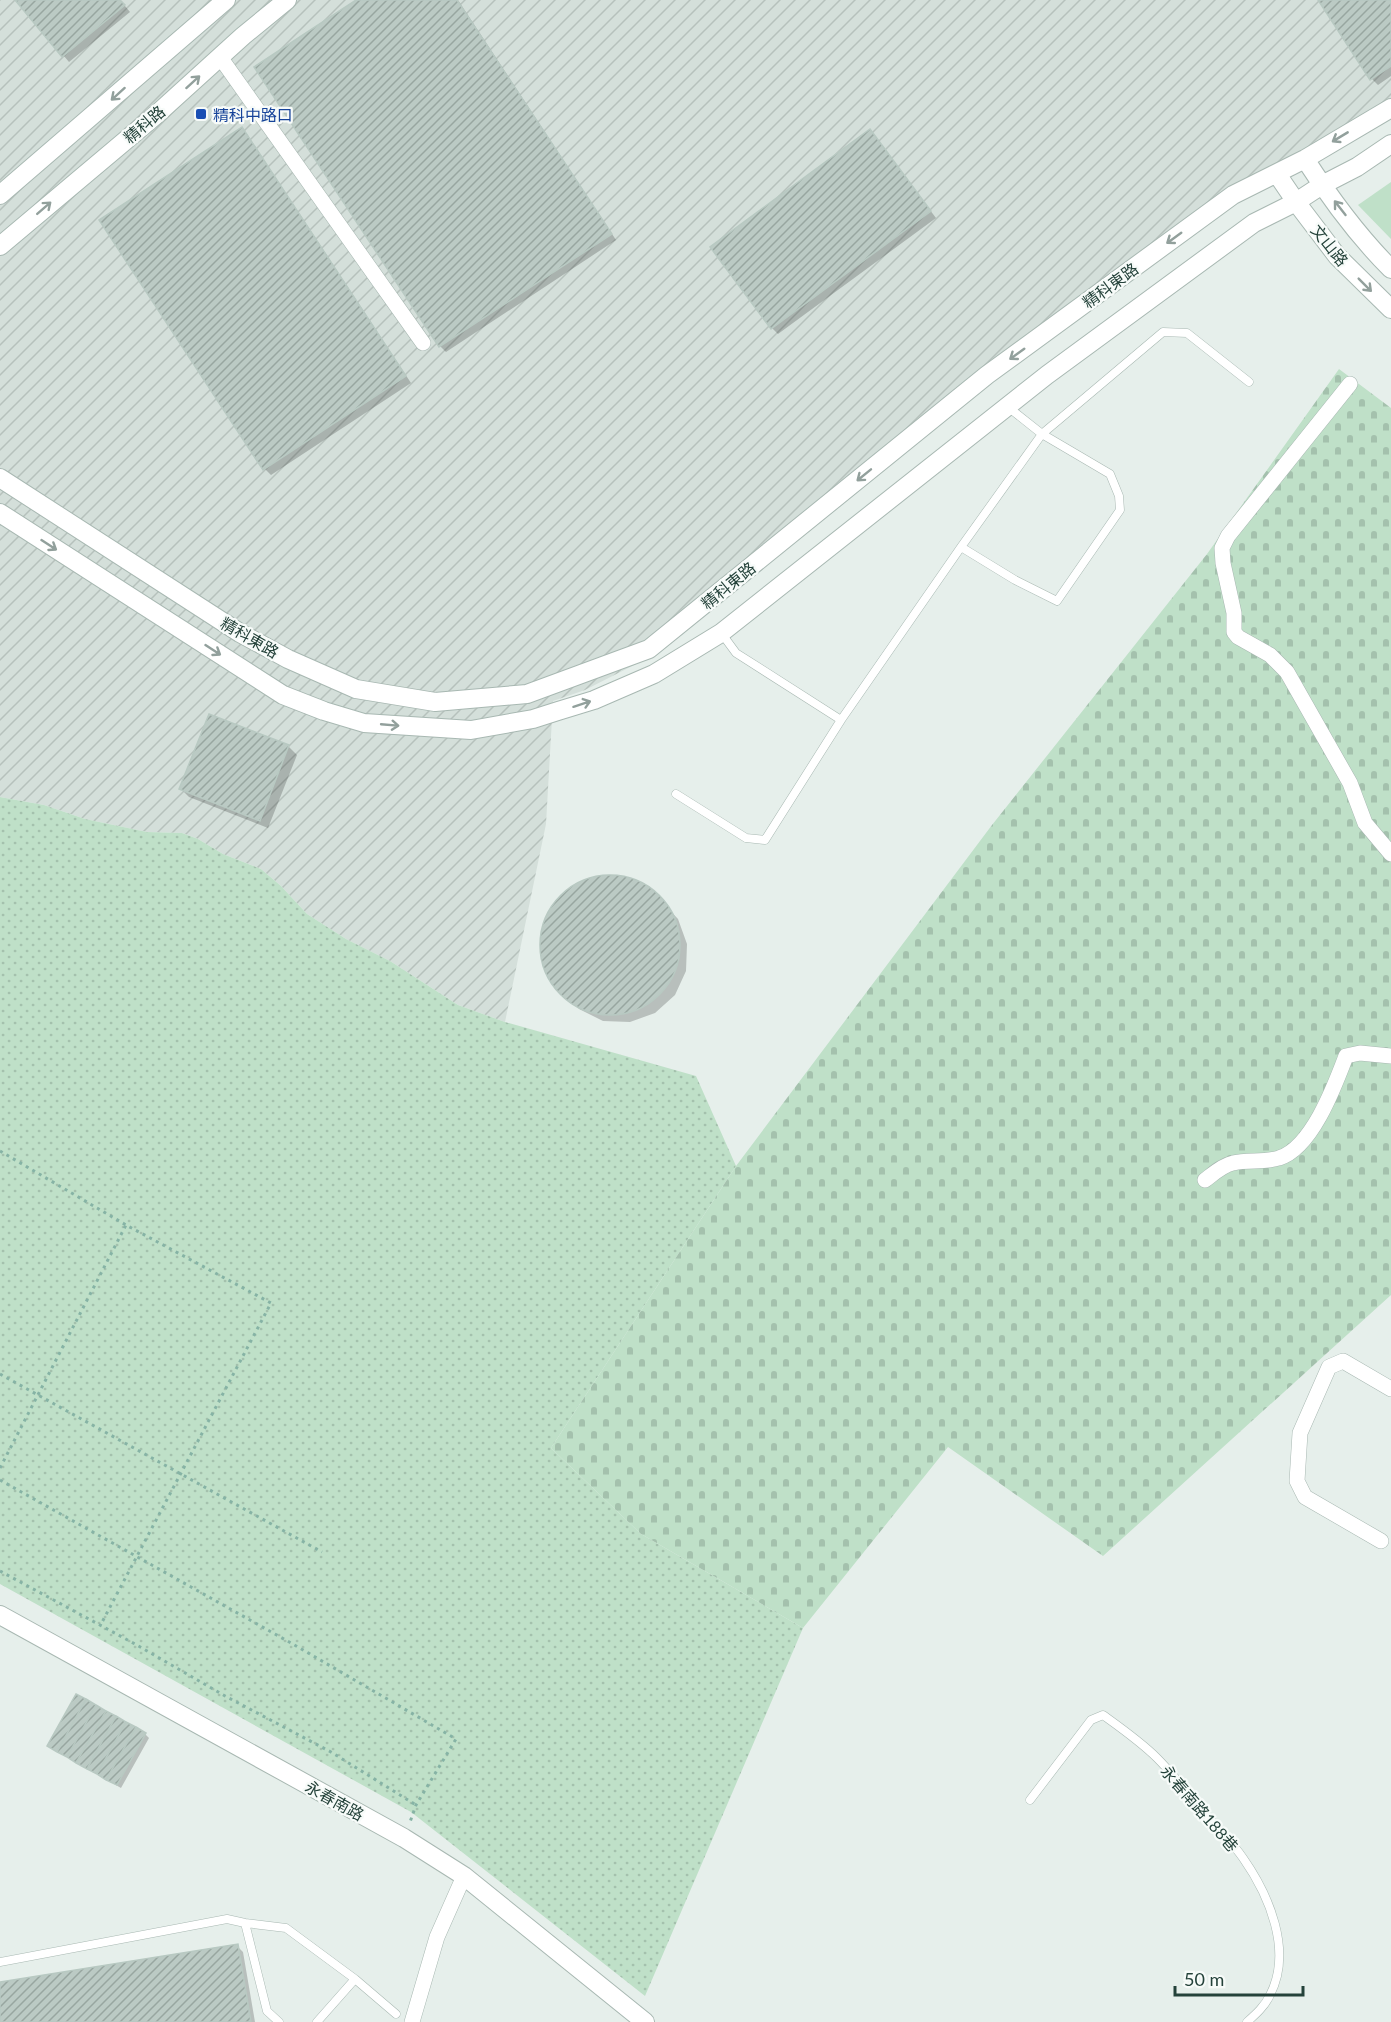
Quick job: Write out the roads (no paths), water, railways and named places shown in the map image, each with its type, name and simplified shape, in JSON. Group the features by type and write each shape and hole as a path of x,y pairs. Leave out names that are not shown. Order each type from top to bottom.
{"street":[{"path":"0,195 226,0"},
{"name":"精科路","path":"0,246 287,0"},
{"path":"220,57 423,343"},
{"name":"精科東路","path":"0,478 240,633 288,659 356,689 435,702 527,694 649,649 987,375 1233,195 1305,159 1391,108"},
{"name":"精科東路","path":"0,513 284,695 324,711 364,723 471,730 532,719 594,700 654,674 721,633 1065,362 1254,223 1357,167 1391,144"},
{"name":"文山路","path":"1305,159 1370,248 1391,269"},
{"name":"文山路","path":"1277,174 1337,256 1391,309"},
{"path":"1350,384 1228,536 1222,548 1223,563 1234,613 1234,632 1238,637 1270,655 1287,672 1350,783 1365,823 1391,854"},
{"path":"1205,1180 1232,1163 1281,1158 1296,1147 1316,1124 1334,1088 1346,1056 1360,1053 1391,1056"},
{"path":"1381,1541 1305,1497 1297,1481 1300,1433 1329,1366 1343,1361 1391,1389"},
{"name":"永春南路","path":"0,1615 404,1838 464,1876 645,2022"},
{"path":"412,2022 437,1937 464,1876"}],"lane":[{"path":"676,794 746,838 765,840 841,720 1042,434 1163,332 1187,333 1249,382"},
{"path":"961,547 1057,602 1120,510 1119,496 1110,474 1042,434 1008,407"},
{"path":"721,633 736,653 841,720"},
{"name":"永春南路188巷","path":"1030,1800 1090,1720 1103,1715 1156,1757 1242,1856 1257,1879 1269,1906 1280,1945 1279,1968 1270,1995 1260,2010 1247,2022"},
{"path":"0,1962 227,1919 286,1928 355,1979 396,2014"},
{"path":"245,1923 267,2011 279,2022"},
{"path":"317,2022 355,1979"}],"place":[{"name":"精科中路口","path":"201,114"}]}
